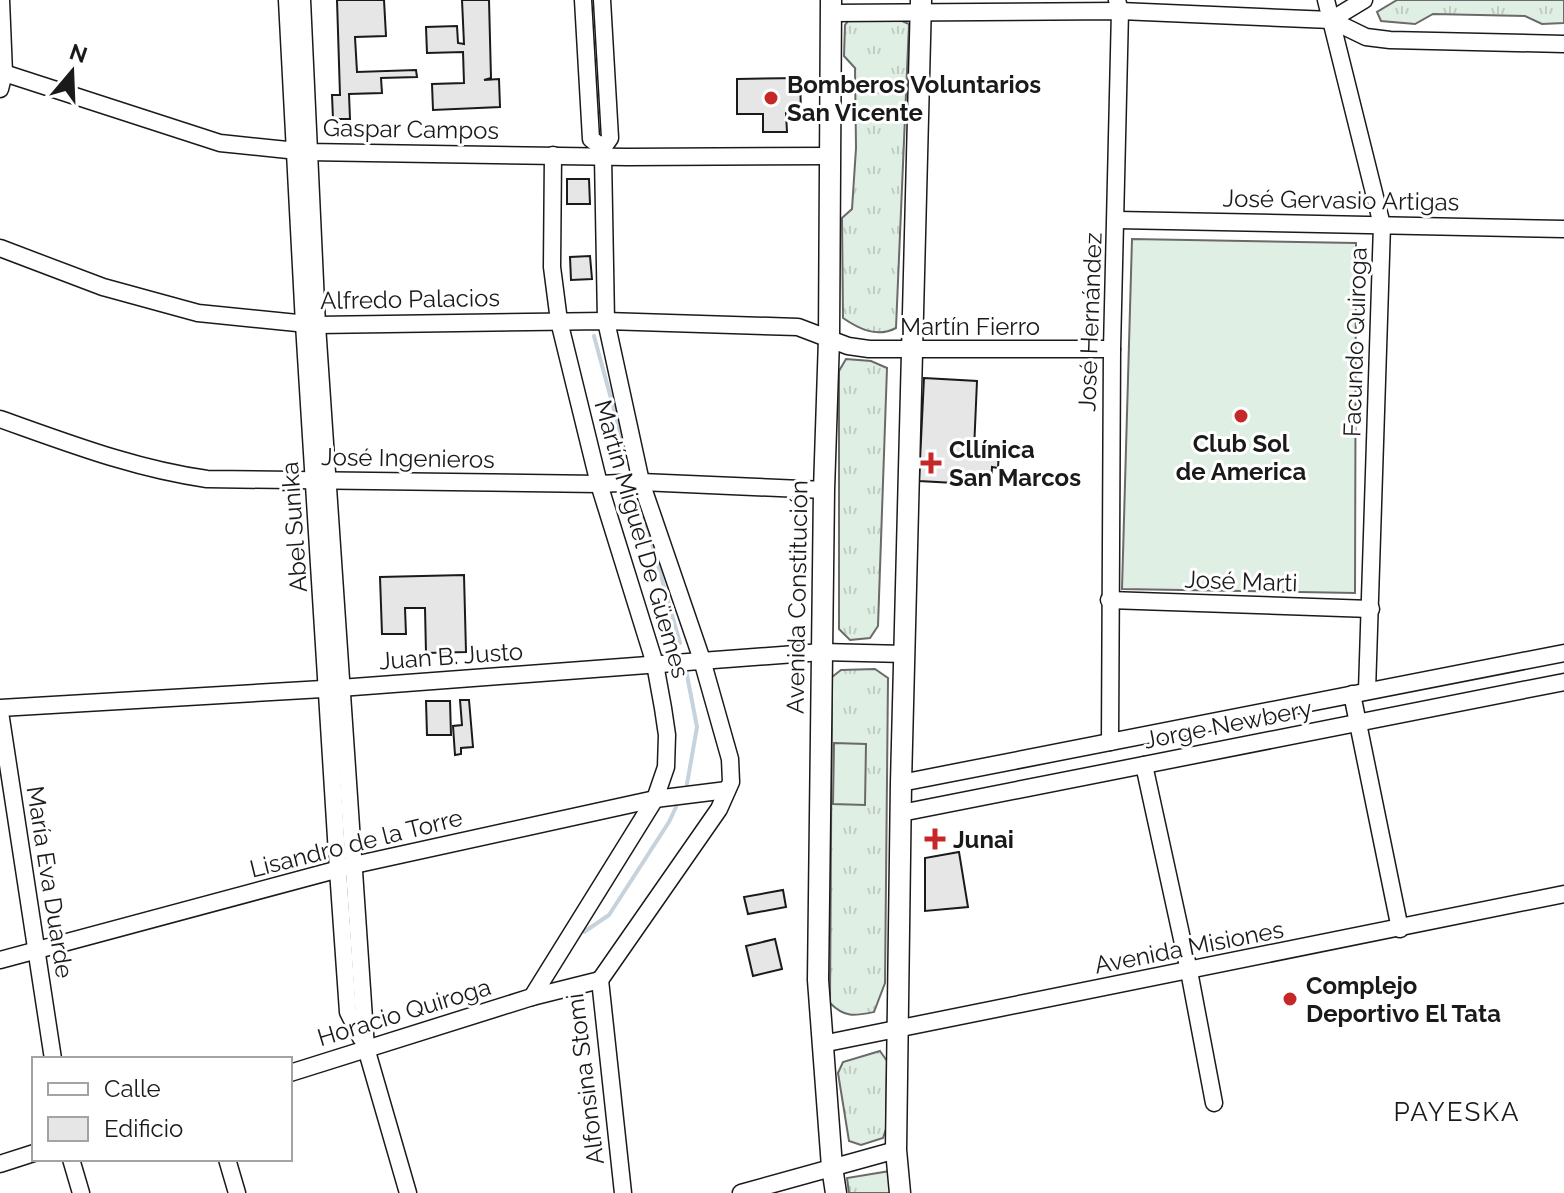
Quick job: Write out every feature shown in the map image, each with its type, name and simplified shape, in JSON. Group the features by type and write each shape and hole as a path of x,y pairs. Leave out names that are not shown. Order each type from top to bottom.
{"main road":[{"name":"Avenida Constitución","path":"831,6 829,339 824,490 818,980 836,1193"},
{"path":"900,1193 896,1150 901,783 920,6"}],"street":[{"path":"1,0 2,81"},
{"name":"Abel Sunika","path":"287,0 300,151 346,868 366,1048 408,1193"},
{"name":"Abel Sunika","path":"300,151 302,0"},
{"name":"Martín Miguel De Güemes","path":"583,0 591,139 603,152"},
{"name":"Martín Miguel De Güemes","path":"600,980 719,809 731,782 730,759 702,660 641,482 606,321 603,152 610,138 602,0"},
{"name":"Facundo Quiroga","path":"1326,0 1382,225 1371,609 1358,724 1400,929"},
{"path":"1331,20 1364,0"},
{"path":"831,6 1118,6 1331,20 1366,37 1390,40 1564,44"},
{"name":"José Hernández","path":"1110,742 1109,600 1118,6"},
{"name":"Gaspar Campos","path":"2,81 220,143 300,151 829,156"},
{"name":"Martín Miguel De Güemes","path":"532,997 655,799 666,767 667,735 655,664 599,484 559,321 552,267 553,155"},
{"name":"José Gervasio Artigas","path":"1117,220 1564,229"},
{"name":"Alfredo Palacios","path":"0,248 103,287 198,313 310,325 606,321 798,327 829,339"},
{"name":"Martín Fierro","path":"829,339 869,349 1112,349"},
{"name":"José Ingenieros","path":"0,419 115,459 166,473 207,479 641,482 824,490"},
{"name":"José Marti","path":"1109,600 1371,609"},
{"name":"Juan B. Justo","path":"0,710 334,689 822,652 905,654"},
{"name":"Jorge Newbery","path":"901,783 1564,653"},
{"name":"Jorge Newbery","path":"901,813 1564,682"},
{"name":"María Eva Duarde","path":"0,710 53,1057"},
{"path":"1144,765 1214,1103"},
{"name":"Lisandro de la Torre","path":"0,960 346,868 655,799 727,790"},
{"name":"Avenida Misiones","path":"822,1044 1564,894"},
{"name":"Alfonsina Stomi","path":"532,997 600,980 623,1193"},
{"name":"Horacio Quiroga","path":"292,1072 532,997"},
{"path":"741,1193 896,1150"},
{"path":"0,1164 32,1154"},
{"path":"72,1161 81,1193"},
{"path":"228,1161 237,1193"}],"green space":[{"path":"1397,0 1564,0 1564,23 1542,24 1525,16 1433,14 1415,24 1381,21 1377,12"},
{"path":"848,21 902,21 909,24 896,328 882,332 862,329 843,318 842,218 852,209 856,148 855,68 844,56 845,25"},
{"name":"Club Sol de America","path":"1132,239 1356,243 1355,593 1122,589"},
{"path":"846,359 871,361 887,368 878,626 870,638 850,640 839,629 839,371"},
{"path":"875,669 888,678 885,983 874,1012 850,1015 830,1003 832,677 841,670"},
{"path":"834,743 866,744 865,805 833,804"},
{"path":"880,1051 887,1061 886,1129 883,1138 861,1145 849,1141 838,1073 843,1062"},
{"path":"890,1171 892,1193 849,1193 847,1178"}],"building":[{"path":"337,0 384,0 386,36 355,37 357,72 416,70 417,77 381,78 382,93 349,94 350,119 333,119 332,95 340,95"},
{"path":"462,0 489,0 491,78 484,80 499,79 500,107 433,110 432,84 464,83 463,52 427,53 426,27 457,26 458,43 464,44"},
{"path":"800,78 801,113 786,113 787,132 763,132 763,114 737,114 737,79"},
{"path":"567,179 589,179 590,204 567,204"},
{"path":"590,256 592,279 571,280 570,257"},
{"path":"924,378 977,381 974,450 999,451 998,468 992,467 991,485 919,481"},
{"path":"464,575 466,652 426,653 425,608 405,608 406,634 382,634 380,577"},
{"path":"460,700 469,700 473,747 461,748 461,754 455,755 453,726 462,725"},
{"path":"426,701 450,701 451,735 427,735"},
{"path":"959,852 968,907 925,911 925,858"},
{"path":"783,890 786,907 748,914 744,897"},
{"path":"775,939 782,969 753,976 746,946"}],"waterway":[{"path":"594,336 628,461"},
{"path":"642,509 680,643"},
{"path":"686,670 697,727 687,784"},
{"path":"584,932 609,915 676,807"}],"place":[{"name":"Bomberos Voluntarios San Vicente","path":"771,98"},
{"name":"Club Sol de America","path":"1241,416"},
{"name":"Cllínica San Marcos","path":"931,463"},
{"name":"Junai","path":"935,839"},
{"name":"Complejo Deportivo El Tata","path":"1290,999"}],"district":[{"name":"PAYESKA","path":"1457,1112"}]}
